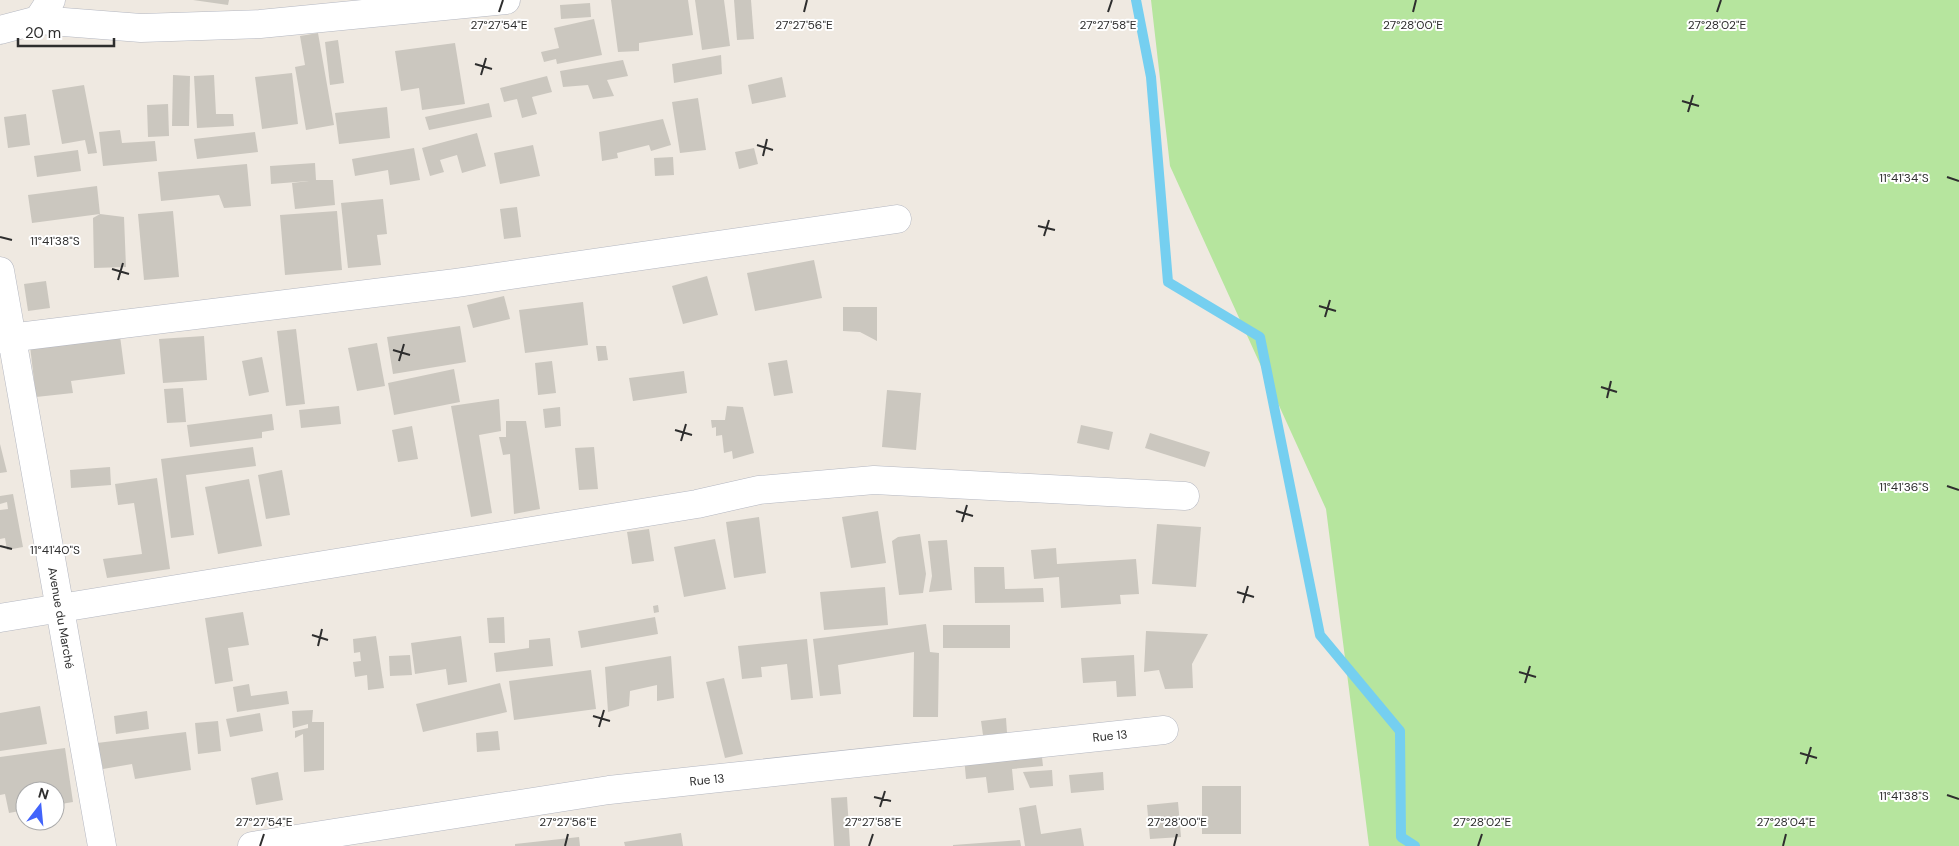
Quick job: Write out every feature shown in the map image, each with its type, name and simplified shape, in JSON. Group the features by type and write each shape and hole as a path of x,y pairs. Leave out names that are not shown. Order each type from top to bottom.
{"street":[{"path":"0,30 44,10 141,28 260,24 506,0"},
{"path":"6,338 456,283 897,219"},
{"name":"Avenue du Marché","path":"0,271 6,338 59,608 102,846"},
{"path":"0,618 697,504 759,490 874,480 1185,496"},
{"name":"Rue 13","path":"252,846 609,790 1164,730"}],"green space":[{"path":"1151,0 1959,0 1959,846 1369,846 1326,509 1170,166"}],"building":[{"path":"193,0 229,0 228,5"},
{"path":"611,0 688,0 693,35 639,43 639,51 618,52"},
{"path":"695,0 724,0 730,46 702,50"},
{"path":"734,0 751,0 754,39 737,40"},
{"path":"590,3 591,17 561,19 560,5"},
{"path":"594,19 602,55 557,64 556,59 544,62 541,52 559,48 554,28"},
{"path":"318,33 334,125 306,130 295,67 305,65 300,36"},
{"path":"338,40 344,83 330,85 325,42"},
{"path":"455,43 465,104 422,110 419,88 401,91 395,51"},
{"path":"721,55 722,74 674,83 672,64"},
{"path":"623,60 628,76 607,80 614,96 593,99 588,85 563,87 560,71"},
{"path":"292,73 298,124 262,129 255,77"},
{"path":"173,75 190,76 189,126 172,126"},
{"path":"214,75 216,114 233,114 234,126 197,128 194,76"},
{"path":"547,76 552,92 532,97 537,114 522,118 517,99 504,102 500,88"},
{"path":"782,77 786,97 752,104 748,85"},
{"path":"84,85 97,153 88,154 85,140 62,144 52,90"},
{"path":"698,98 706,150 680,153 672,102"},
{"path":"489,103 492,117 429,130 425,117"},
{"path":"168,104 169,136 148,137 147,105"},
{"path":"387,107 390,138 339,144 335,113"},
{"path":"26,114 30,145 8,148 4,117"},
{"path":"663,119 671,145 651,151 649,145 617,153 618,158 602,161 599,132"},
{"path":"120,130 122,143 155,141 157,161 103,166 99,132"},
{"path":"255,132 258,152 197,159 194,139"},
{"path":"477,133 486,166 462,173 457,155 440,160 444,172 430,176 422,148"},
{"path":"533,145 540,176 500,184 494,153"},
{"path":"414,148 420,180 390,185 388,170 355,176 352,159"},
{"path":"754,148 758,164 739,169 735,152"},
{"path":"78,150 81,171 37,177 34,156"},
{"path":"673,157 674,175 655,176 654,158"},
{"path":"315,163 316,180 333,180 335,205 295,209 292,183 309,181 271,184 270,166"},
{"path":"247,164 251,206 224,208 219,195 161,201 158,172"},
{"path":"97,186 100,214 32,223 28,195"},
{"path":"383,199 387,234 377,235 381,265 348,268 341,203"},
{"path":"517,207 521,237 504,239 500,209"},
{"path":"173,211 179,277 144,280 138,214"},
{"path":"337,211 342,270 285,275 280,215"},
{"path":"100,214 124,217 126,267 94,268 93,218"},
{"path":"814,260 822,298 755,311 747,273"},
{"path":"707,276 718,315 683,324 672,286"},
{"path":"46,281 50,308 28,311 24,284"},
{"path":"504,296 510,319 473,328 467,305"},
{"path":"583,302 588,345 525,353 519,310"},
{"path":"843,307 877,307 877,341 860,332 843,331"},
{"path":"460,326 466,362 393,374 387,337"},
{"path":"296,329 305,404 286,406 277,331"},
{"path":"120,336 125,374 71,381 73,393 36,397 30,346"},
{"path":"204,336 207,380 163,383 159,339"},
{"path":"377,343 385,386 357,391 348,348"},
{"path":"596,346 606,346 608,360 598,361"},
{"path":"262,357 269,392 249,396 242,361"},
{"path":"787,360 793,393 774,396 768,363"},
{"path":"552,361 556,393 538,395 535,363"},
{"path":"454,369 460,402 394,415 388,383"},
{"path":"684,371 687,393 633,401 629,378"},
{"path":"183,388 186,422 167,423 164,389"},
{"path":"887,390 921,393 916,450 882,447"},
{"path":"499,399 501,431 479,435 492,513 471,517 451,406"},
{"path":"339,406 341,424 301,428 299,410"},
{"path":"727,406 743,407 754,453 733,459 732,451 724,453 722,435 716,436 716,427 712,428 711,420 725,420"},
{"path":"560,407 561,426 545,428 543,409"},
{"path":"272,414 274,430 262,432 262,438 190,447 187,425"},
{"path":"506,421 526,421 540,509 514,514 510,454 503,455 499,437 506,437"},
{"path":"1081,425 1113,432 1109,450 1077,443"},
{"path":"412,426 418,459 398,462 392,430"},
{"path":"1150,433 1210,452 1205,467 1145,448"},
{"path":"0,444 7,472 0,473"},
{"path":"253,447 256,466 186,475 194,535 171,538 161,459"},
{"path":"594,447 598,489 579,490 575,448"},
{"path":"110,467 111,485 71,488 70,470"},
{"path":"282,470 290,515 266,519 258,475"},
{"path":"157,478 170,569 107,578 103,559 142,554 134,503 118,505 115,484"},
{"path":"249,479 262,546 218,554 205,487"},
{"path":"13,494 23,547 7,550 5,538 0,539 0,510 8,509 7,502 0,504 0,496"},
{"path":"878,511 886,563 851,568 842,517"},
{"path":"759,517 766,573 734,578 726,522"},
{"path":"1157,524 1201,527 1196,587 1152,584"},
{"path":"649,529 654,561 632,564 627,532"},
{"path":"920,534 926,574 923,593 899,595 892,541 898,537"},
{"path":"715,539 726,589 684,597 674,547"},
{"path":"947,540 952,590 929,592 932,576 928,541"},
{"path":"1056,548 1057,564 1136,559 1139,594 1120,595 1121,604 1061,608 1059,577 1034,579 1031,550"},
{"path":"974,567 1004,567 1005,589 1043,588 1044,602 975,603"},
{"path":"885,587 888,625 824,630 820,592"},
{"path":"658,605 659,612 654,613 653,606"},
{"path":"243,612 249,645 228,648 233,681 215,684 205,618"},
{"path":"504,617 505,643 489,643 487,618"},
{"path":"655,617 658,634 581,648 578,631"},
{"path":"926,624 930,652 939,653 938,717 913,717 914,652 838,665 841,694 820,696 813,639"},
{"path":"943,625 1010,625 1010,648 943,648"},
{"path":"1146,631 1208,634 1192,664 1193,688 1165,689 1159,670 1144,672"},
{"path":"376,636 384,688 368,690 367,675 355,677 353,662 361,661 360,652 354,653 353,639"},
{"path":"461,636 467,682 448,685 446,669 415,674 411,643"},
{"path":"550,638 553,666 496,672 494,653 529,648 529,640"},
{"path":"807,639 813,698 791,700 787,664 761,667 762,677 742,679 738,646"},
{"path":"410,655 412,675 390,676 389,656"},
{"path":"1134,655 1136,696 1117,697 1116,681 1083,683 1081,658"},
{"path":"671,656 674,698 657,701 657,685 630,691 629,706 608,712 605,667"},
{"path":"591,670 596,709 514,720 509,681"},
{"path":"724,678 743,754 725,758 706,682"},
{"path":"500,683 507,712 423,732 416,704"},
{"path":"249,684 251,696 287,691 289,704 237,712 233,687"},
{"path":"40,706 47,744 0,751 0,713"},
{"path":"313,710 312,722 324,722 324,770 304,772 303,734 295,738 295,731 308,728 308,724 293,728 292,711"},
{"path":"147,711 149,729 116,734 114,716"},
{"path":"260,713 263,731 230,737 226,719"},
{"path":"1006,718 1007,733 983,735 981,721"},
{"path":"218,721 221,751 198,754 195,723"},
{"path":"498,731 500,750 477,752 476,733"},
{"path":"186,732 191,770 135,779 132,764 103,769 97,743"},
{"path":"65,748 73,802 65,803 65,781 15,781 15,812 9,813 5,794 0,795 0,757"},
{"path":"1041,748 1043,766 1012,769 1014,790 988,793 986,777 966,779 964,757"},
{"path":"1052,770 1053,786 1030,788 1023,772"},
{"path":"278,772 283,800 256,805 251,778"},
{"path":"1103,772 1104,790 1071,793 1069,775"},
{"path":"1202,786 1241,786 1241,834 1202,834"},
{"path":"847,797 850,846 834,846 831,798"},
{"path":"1178,802 1181,837 1150,839 1147,805"},
{"path":"1036,805 1041,834 1081,828 1084,846 1025,846 1019,808"},
{"path":"681,833 683,846 625,846 624,842"},
{"path":"579,837 580,846 515,846 515,844"},
{"path":"1020,840 1021,846 953,846 953,845"}],"waterway":[{"path":"1136,0 1151,77 1168,282 1260,337 1320,635 1400,731 1401,837 1415,846"}]}
